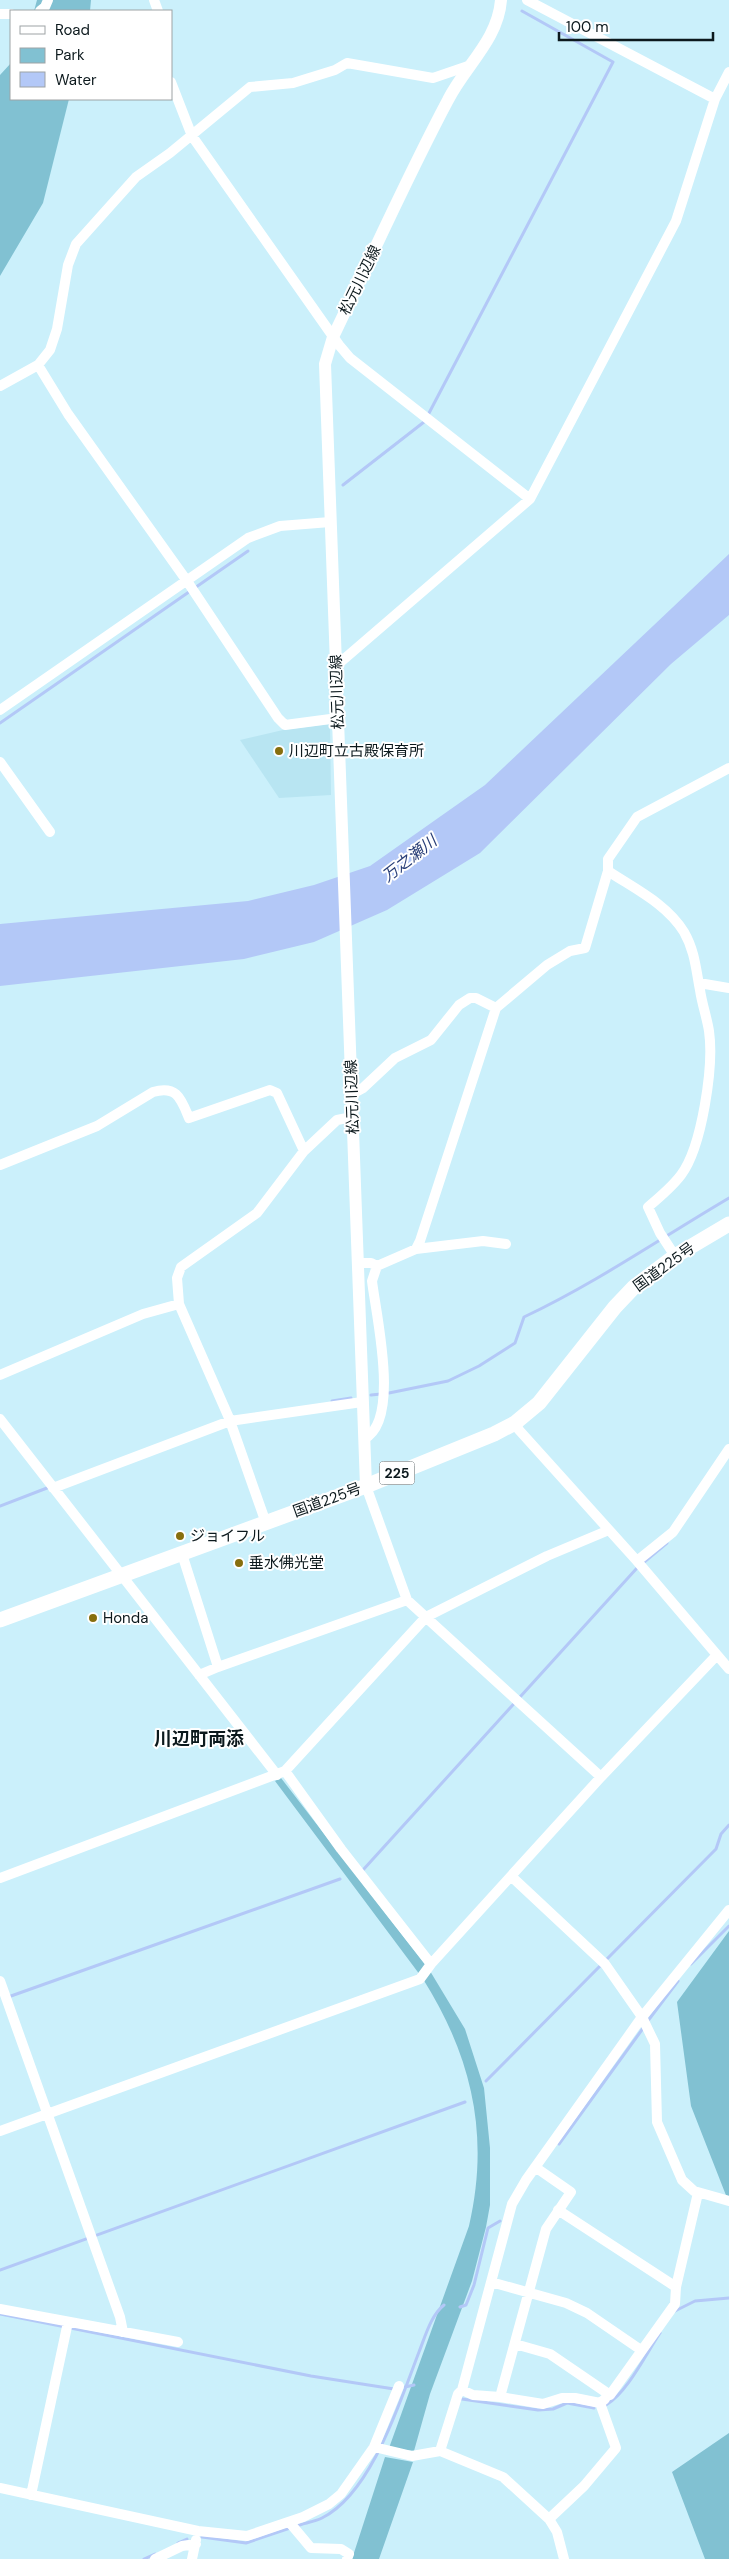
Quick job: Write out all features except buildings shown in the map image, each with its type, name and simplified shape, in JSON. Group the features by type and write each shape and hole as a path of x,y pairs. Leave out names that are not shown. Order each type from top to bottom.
{"highway":[{"name":"国道225号","path":"0,1620 366,1486 494,1434 515,1423 538,1403 615,1307 634,1287 675,1256 729,1224"}],"main road":[{"name":"松元川辺線","path":"366,1486 325,370 327,352 333,337 449,97 488,41 501,8 502,0"}],"street":[{"path":"527,0 715,99"},
{"path":"0,386 38,365 50,350 57,330 68,265 76,244 136,177 192,136 250,87 293,83 335,70 347,63 362,64 433,78 472,65"},
{"path":"336,666 530,499 676,221 715,99 729,72"},
{"path":"172,85 192,136 333,337 350,358 530,499"},
{"path":"38,365 68,414 191,587 278,718 285,724 338,718"},
{"path":"0,710 191,587 248,538 268,529 293,524 330,522"},
{"path":"0,762 50,832"},
{"path":"416,1249 420,1242 496,1008 555,959 570,951 585,948 608,871 608,859 637,818 729,768"},
{"path":"608,871 668,910 691,946 710,1044 706,1097 698,1137 682,1175 648,1207 675,1256"},
{"path":"699,983 729,988"},
{"path":"352,1094 363,1088 395,1058 431,1040 465,1000 476,998 496,1008"},
{"path":"0,1165 97,1126 153,1092 162,1090 175,1093 189,1118 270,1090 276,1093 304,1152"},
{"path":"266,1523 229,1419 179,1304 177,1278 181,1267 257,1213 304,1152 337,1120 352,1117"},
{"path":"364,1439 371,1436 377,1425 385,1389 372,1281 377,1266 416,1249 484,1241 506,1244"},
{"path":"357,1263 371,1263 377,1266"},
{"path":"0,1376 143,1314 179,1304"},
{"path":"53,1488 229,1419 362,1402"},
{"path":"0,1419 120,1576 281,1773 432,1964"},
{"path":"515,1423 519,1430 640,1564 716,1656 729,1669"},
{"path":"640,1564 673,1532 729,1449"},
{"path":"366,1486 367,1494 407,1600 601,1777"},
{"path":"0,1878 281,1773 426,1617 547,1556 609,1530"},
{"path":"182,1554 218,1666"},
{"path":"199,1675 218,1666 407,1600"},
{"path":"0,2131 420,1979 601,1777 716,1656"},
{"path":"512,1877 603,1962 645,2022 655,2044 657,2122 682,2180 698,2193 729,2201"},
{"path":"440,2451 458,2394 462,2390 512,2204 535,2167 729,1910"},
{"path":"0,1980 120,2317 123,2332"},
{"path":"500,2397 546,2229 571,2192 535,2167"},
{"path":"462,2390 473,2395 543,2404 568,2398 600,2403 610,2396 675,2304 676,2287 698,2193"},
{"path":"558,2210 676,2287"},
{"path":"491,2282 566,2303 587,2313 642,2350"},
{"path":"0,2309 67,2325 123,2332 178,2342"},
{"path":"31,2495 67,2325"},
{"path":"515,2344 550,2354 610,2396"},
{"path":"0,2488 198,2531 248,2536 292,2526 329,2504 341,2494 379,2449 399,2386"},
{"path":"549,2518 584,2486 616,2448 600,2403"},
{"path":"379,2449 412,2456 440,2451 503,2478 549,2518 557,2532 564,2559"},
{"path":"292,2526 311,2548 341,2549 349,2554 347,2559"},
{"path":"192,2559 198,2531"},
{"path":"155,2559 182,2546 196,2544"}],"shaded area":[{"path":"330,724 331,795 279,798 240,740 283,730"}],"green space":[{"path":"37,0 91,0 90,10 34,10"},
{"path":"10,64 10,100 69,100 43,203 0,276 0,75"},
{"path":"281,1778 430,1971 465,2029 484,2088 490,2148 490,2205 486,2227 472,2281 430,2394 414,2451 389,2448 469,2226 478,2160 477,2128 472,2098 465,2067 454,2038 440,2008 423,1979 275,1781"},
{"path":"729,1931 729,2203 691,2106 677,2002"},
{"path":"729,2433 729,2559 705,2559 672,2472"},
{"path":"385,2457 413,2462 379,2559 352,2559"}],"water":[{"name":"万之瀬川","path":"729,554 729,615 671,664 480,853 387,910 314,942 244,959 0,986 0,924 248,901 314,885 370,866 485,785"}],"waterway":[{"path":"428,415 613,62 522,11"},
{"path":"343,485 424,422"},
{"path":"0,723 248,551"},
{"path":"389,1393 448,1381 479,1366 515,1343 524,1317 603,1275 729,1198"},
{"path":"371,1395 381,1394"},
{"path":"332,1401 351,1398"},
{"path":"0,1506 47,1488"},
{"path":"363,1870 637,1568 667,1543"},
{"path":"486,2081 716,1849 721,1834 729,1825"},
{"path":"11,1996 340,1879"},
{"path":"691,1964 729,1926"},
{"path":"647,2022 678,1981"},
{"path":"559,2144 644,2027"},
{"path":"0,2270 465,2102"},
{"path":"460,2307 466,2305 474,2285 488,2228 500,2221"},
{"path":"675,2311 695,2301 729,2298"},
{"path":"296,2526 322,2518 340,2506 356,2488 382,2444 429,2327 435,2314 444,2305"},
{"path":"0,2314 311,2376 394,2389"},
{"path":"606,2405 629,2382 660,2333"},
{"path":"405,2387 414,2385"},
{"path":"462,2399 538,2410 553,2409 567,2403 594,2408"},
{"path":"202,2537 246,2543 290,2528"},
{"path":"178,2543 187,2539"},
{"path":"144,2559 155,2554"}],"place":[{"name":"川辺町立古殿保育所","path":"279,751"},
{"name":"ジョイフル","path":"180,1536"},
{"name":"垂水佛光堂","path":"239,1563"},
{"name":"Honda","path":"93,1618"}],"district":[{"name":"川辺町両添","path":"199,1739"}]}
